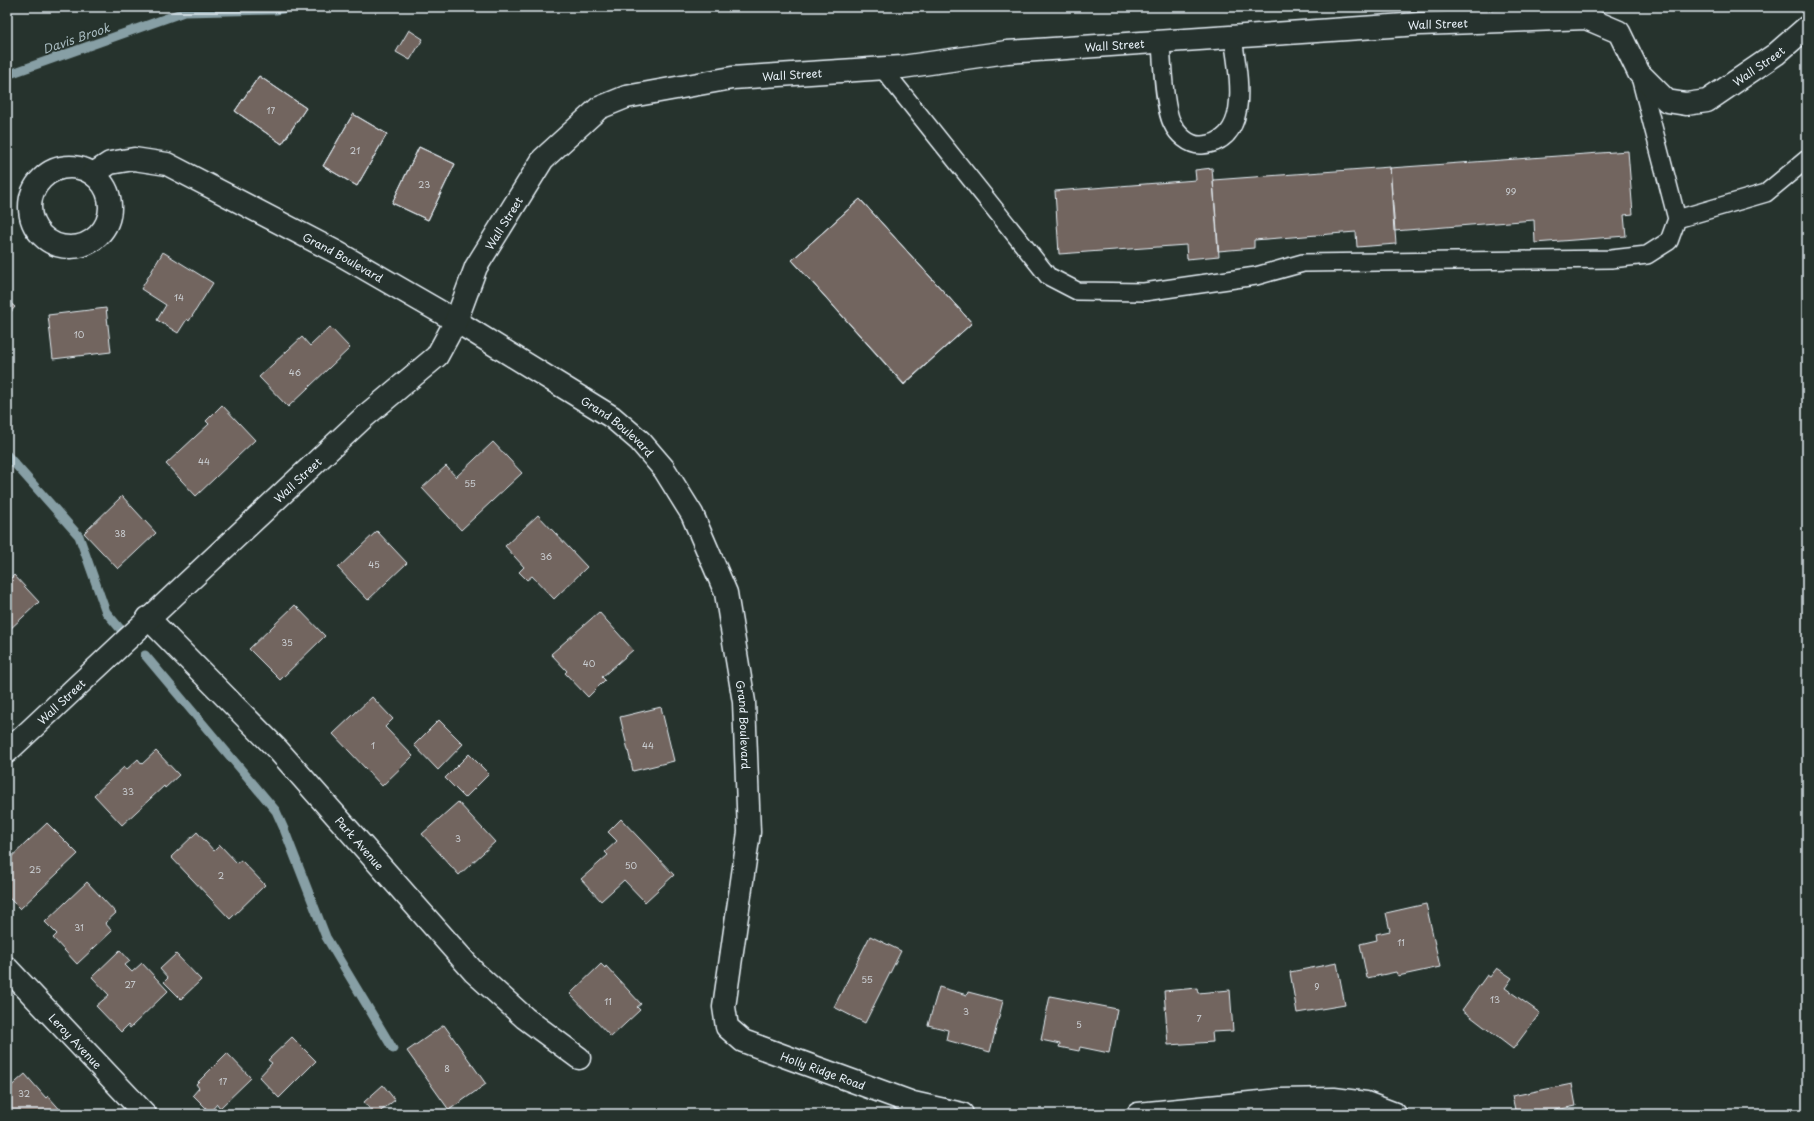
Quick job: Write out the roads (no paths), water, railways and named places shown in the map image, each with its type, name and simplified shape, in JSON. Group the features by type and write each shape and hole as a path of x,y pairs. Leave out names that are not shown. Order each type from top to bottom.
{"street":[{"name":"Wall Street","path":"7,752 148,618 363,418 437,356 456,321 476,267 543,159 599,108 626,97 732,78 882,68 1007,52 1420,24 1586,18 1619,32 1639,73 1667,101 1686,104 1707,101 1776,54 1807,27"},
{"name":"Grand Boulevard","path":"93,174 110,164 134,159 167,164 338,253 456,321 612,417 640,441 664,469 692,514 726,593 744,702 749,832 727,988"},
{"name":"Park Avenue","path":"148,618 278,750 474,972 525,1018 579,1058"},
{"name":"Leroy Avenue","path":"7,968 145,1114"},
{"name":"Holly Ridge Road","path":"727,988 724,1007 726,1027 743,1041 913,1103 962,1114"},
{"path":"1138,1114 1279,1100 1334,1099 1366,1103 1395,1114"}],"lane":[{"path":"1161,42 1166,101 1171,122 1184,139 1201,145 1220,141 1231,128 1239,109 1239,91 1233,37"},
{"path":"882,68 1048,276 1077,291 1144,292 1256,276 1303,263 1611,259 1647,255 1669,241 1677,219 1639,73"},
{"path":"1677,219 1766,192 1807,159"}],"waterway":[{"name":"Davis Brook","path":"7,75 184,12 276,10 294,7"},
{"path":"7,455 79,536 106,612 122,631"},
{"path":"145,655 276,811 326,937 393,1049"}]}
